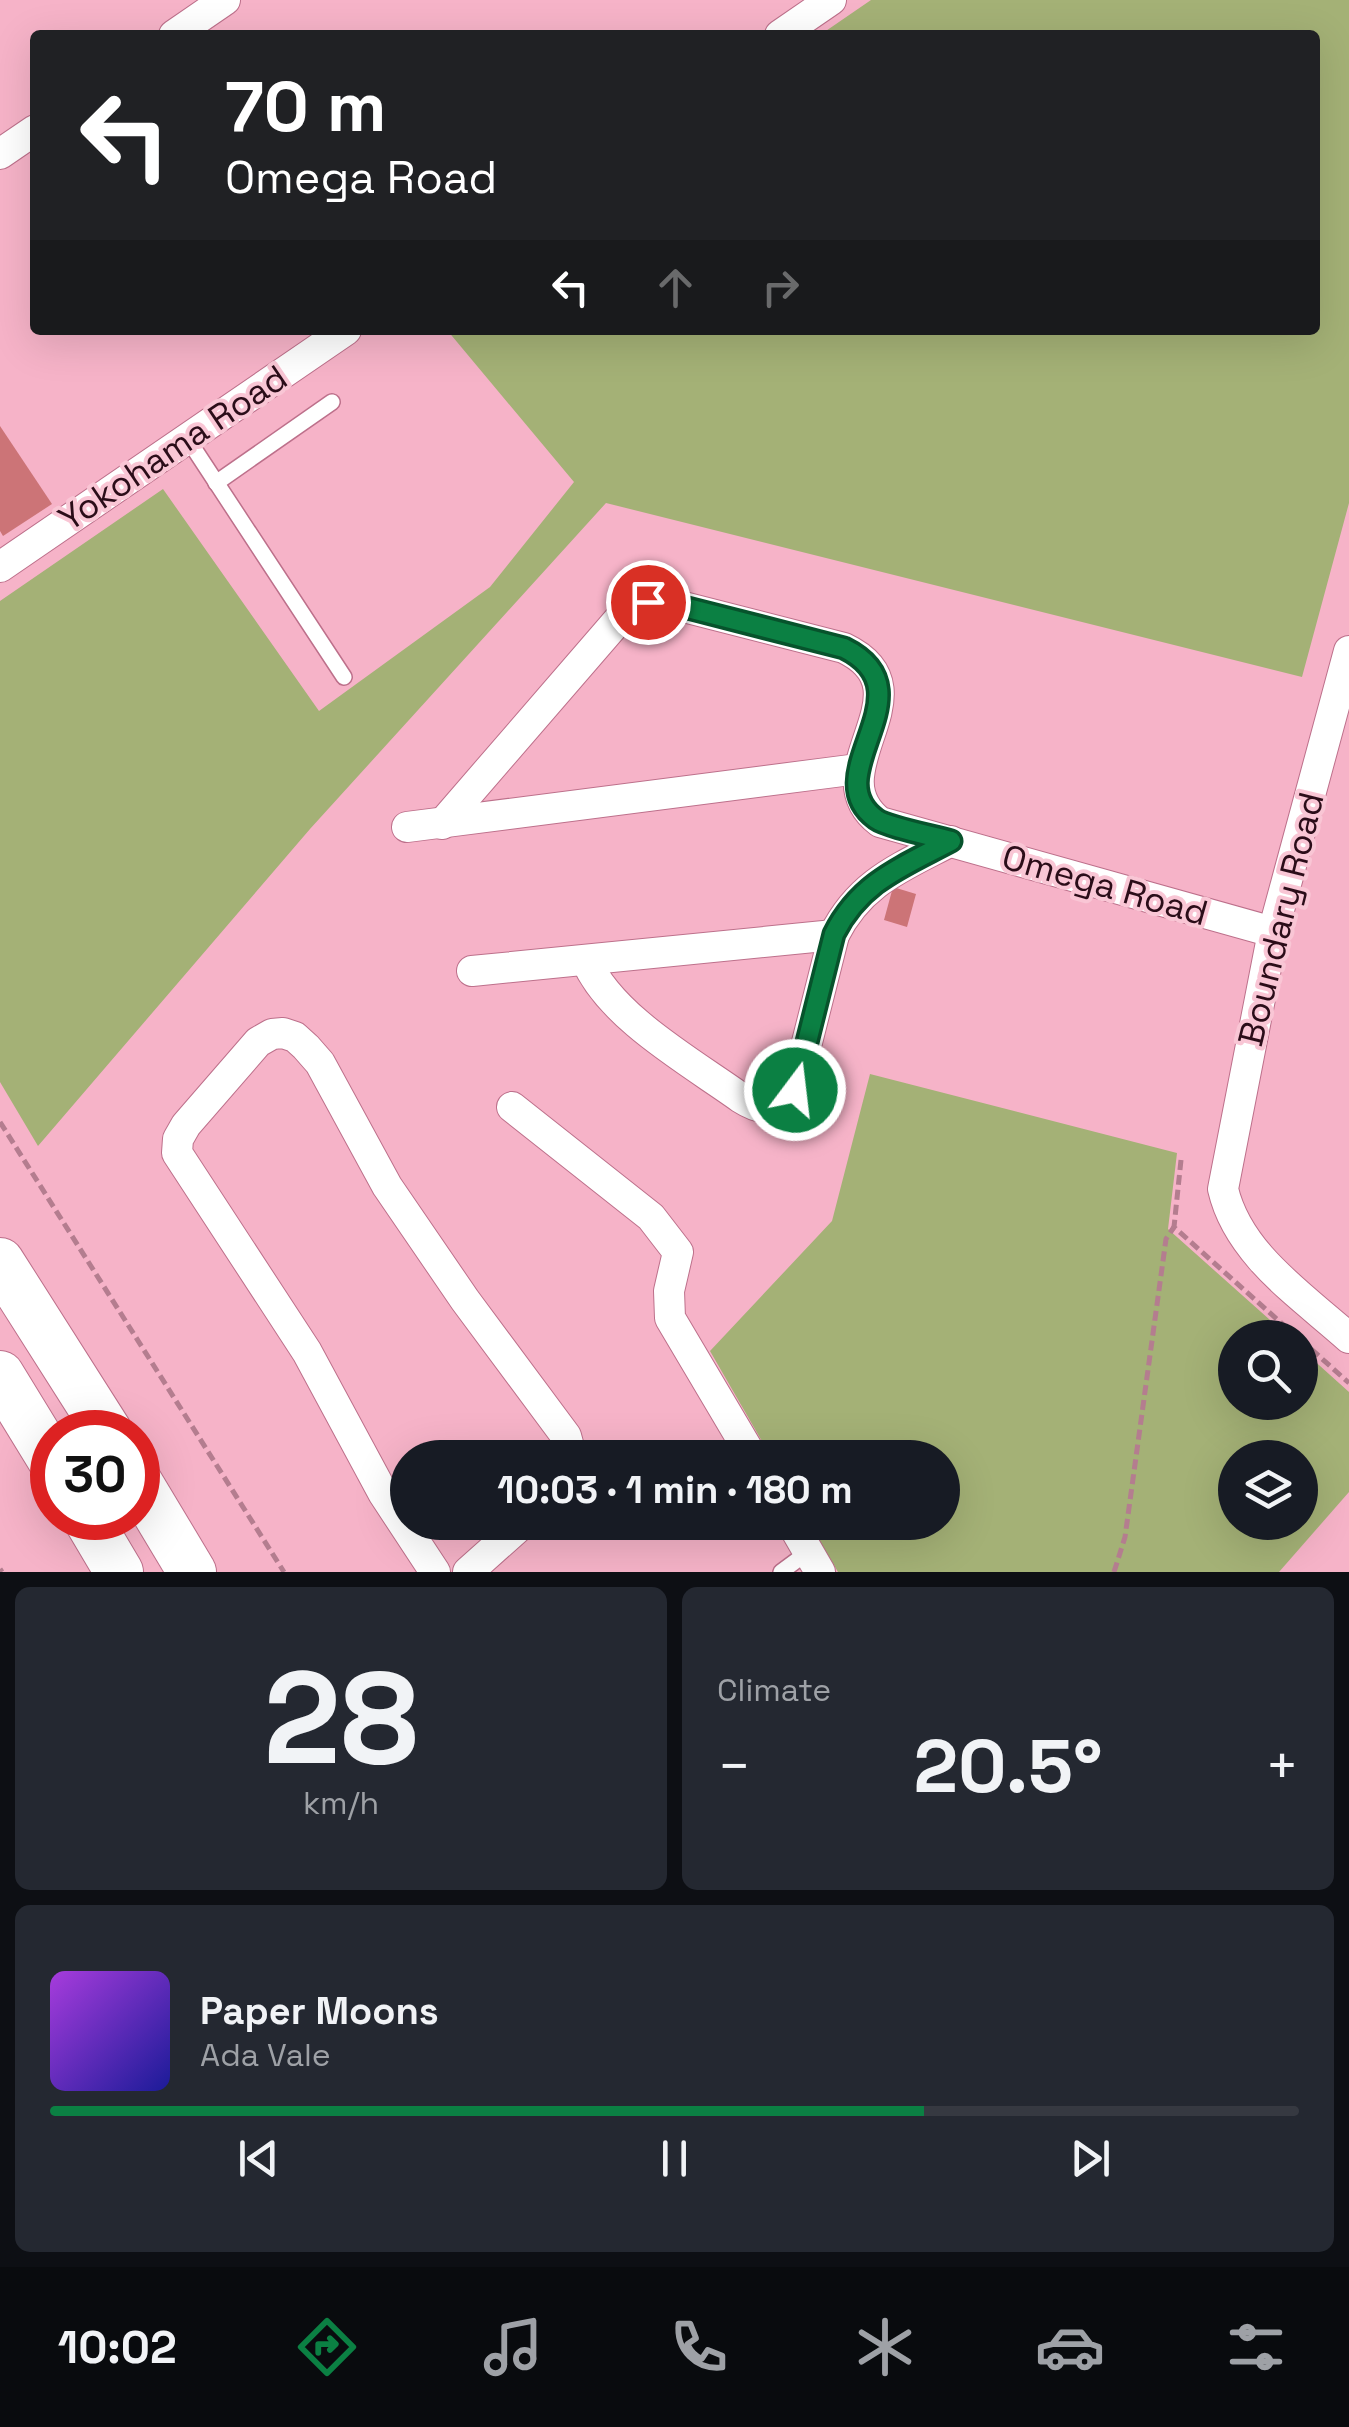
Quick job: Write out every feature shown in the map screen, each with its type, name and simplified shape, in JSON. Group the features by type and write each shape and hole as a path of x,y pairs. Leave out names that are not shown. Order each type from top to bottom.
{"main road":[{"path":"0,1262 94,1410"},
{"path":"0,1375 30,1424"},
{"path":"160,1519 192,1572"},
{"path":"100,1540 119,1572"}],"street":[{"path":"181,30 225,0"},
{"path":"787,30 831,0"},
{"path":"0,154 30,133"},
{"name":"Yokohama Road","path":"0,567 339,335"},
{"path":"408,827 442,824 858,769 877,715 878,684 862,656 844,648 676,605 636,604 617,620 442,824"},
{"name":"Boundary Road","path":"1349,651 1344,690 1273,932 1223,1189 1228,1214 1258,1255 1349,1338"},
{"name":"Omega Road","path":"858,769 860,796 880,822 1273,932"},
{"path":"586,960 607,996 625,1013 756,1108 769,1109 788,1101 795,1090 834,934 842,919 870,885 951,841"},
{"path":"472,970 834,934"},
{"path":"390,1505 298,1339 177,1152 178,1139 186,1125 258,1042 272,1034 295,1037 320,1064 387,1186 567,1440"},
{"path":"512,1107 651,1217 668,1236 678,1252 669,1292 670,1318 742,1440"},
{"path":"414,1540 435,1572"},
{"path":"468,1572 504,1540"},
{"path":"801,1540 814,1562"}],"lane":[{"path":"216,483 332,402"},
{"path":"187,438 344,677"},
{"path":"781,1572 814,1562"}],"path":[{"path":"0,1122 284,1572"},
{"path":"1114,1572 1126,1536 1166,1239 1174,1227 1181,1160"},
{"path":"1174,1227 1279,1320"},
{"path":"1318,1355 1349,1383"}],"green space":[{"path":"871,0 1349,0 1349,503 1302,677 606,503 310,829 38,1146 0,1082 0,601 163,489 319,711 490,587 574,482 451,335 1320,335 1320,30 827,30"},
{"path":"870,1074 1177,1153 1168,1229 1270,1320 1218,1320 1218,1420 1318,1420 1318,1364 1349,1392 1349,1492 1318,1527 1318,1440 1218,1440 1218,1540 1307,1540 1279,1572 838,1572 819,1540 960,1540 960,1440 761,1440 710,1351 832,1221"}],"building":[{"path":"0,426 52,504 3,536 0,531"},
{"path":"893,887 916,894 907,927 884,920"}],"route":[{"path":"648,602 676,605 862,656 878,684 880,697 858,769 860,796 880,822 951,841 870,885 842,919 834,934 795,1090"}]}
